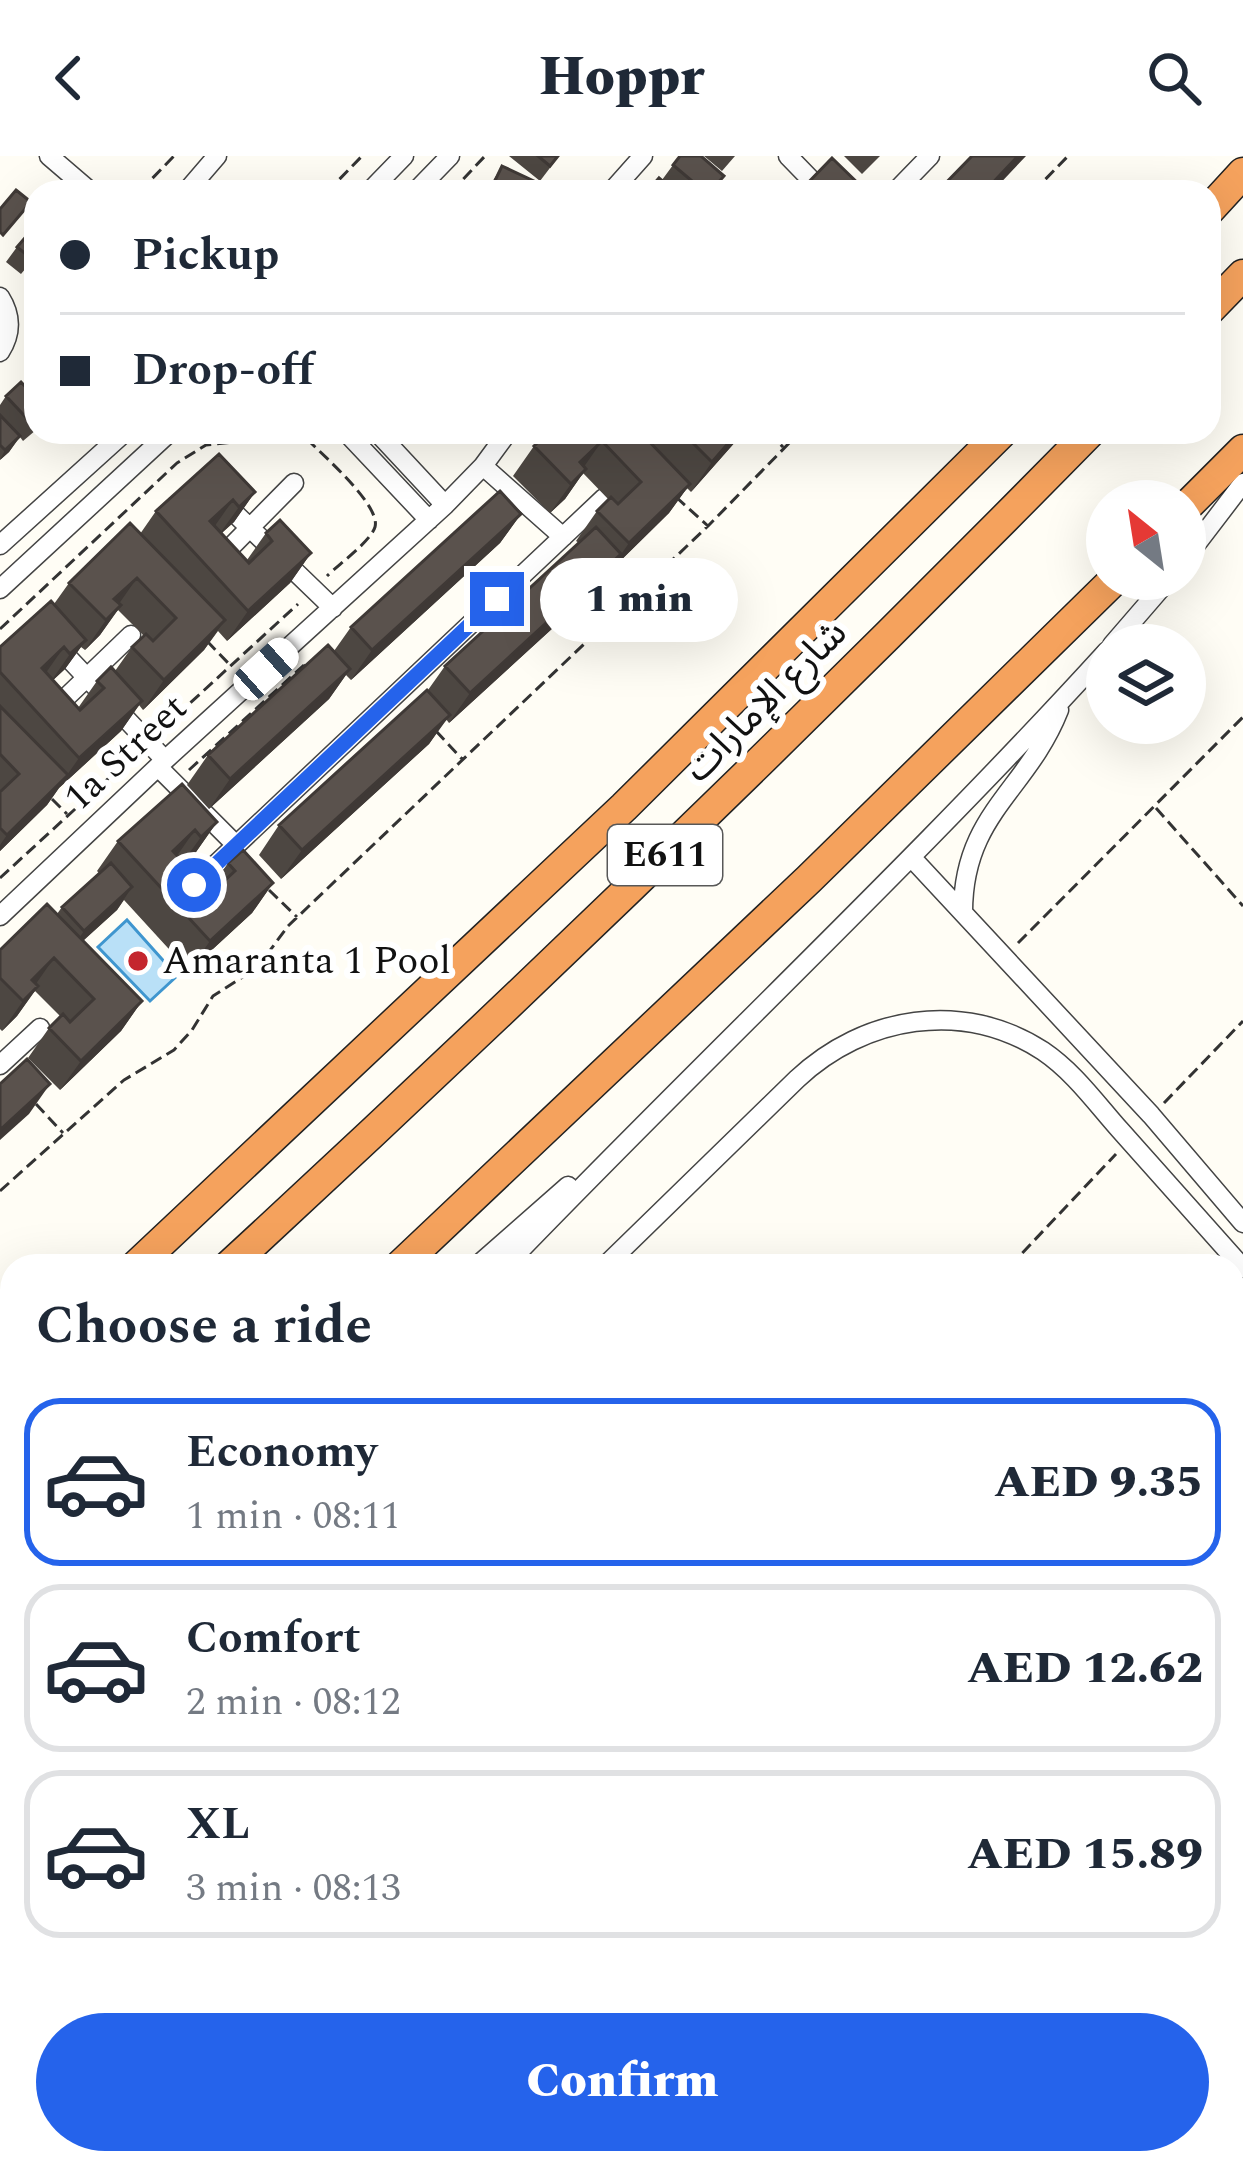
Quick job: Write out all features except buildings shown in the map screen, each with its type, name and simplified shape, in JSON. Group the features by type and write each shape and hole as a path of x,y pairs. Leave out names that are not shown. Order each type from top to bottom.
{"highway":[{"path":"1221,197 1243,173"},
{"path":"1221,298 1243,275"},
{"path":"149,1254 624,807 990,444"},
{"name":"شارع الإمارات","path":"242,1254 622,897 1078,444"},
{"path":"1206,487 1243,450"},
{"name":"E611","path":"413,1254 792,896 1093,600"}],"street":[{"path":"49,156 77,180"},
{"path":"196,180 218,156"},
{"path":"381,180 404,156"},
{"path":"427,180 450,156"},
{"path":"622,180 643,156"},
{"path":"788,156 812,180"},
{"path":"907,180 930,156"},
{"path":"0,296 10,322 0,352"},
{"path":"0,545 111,444"},
{"path":"0,589 157,444"},
{"path":"357,444 429,520"},
{"path":"387,444 445,505"},
{"name":"1a Street","path":"0,916 445,505 499,444"},
{"path":"483,466 563,537"},
{"path":"211,567 294,483"},
{"path":"1206,532 1243,483"},
{"path":"194,885 604,498"},
{"path":"223,502 333,608"},
{"path":"1131,624 1151,600"},
{"path":"45,717 131,635"},
{"path":"57,646 148,741 162,764 236,845"},
{"path":"517,1254 1086,673"},
{"path":"963,912 965,875 976,840 1037,754 1064,696"},
{"path":"911,856 1151,1115 1243,1223"},
{"path":"616,1254 829,1052 885,1027 947,1020 1008,1033 1061,1065 1230,1254"},
{"path":"36,1104 0,1067 40,1028"},
{"path":"491,1254 643,1123"}],"path":[{"path":"151,180 174,156"},
{"path":"339,180 362,156"},
{"path":"462,180 485,156"},
{"path":"1045,180 1068,156"},
{"path":"0,629 177,463 200,446 212,444"},
{"path":"0,878 374,531 370,506 312,444"},
{"path":"780,444 784,448"},
{"path":"0,1191 124,1079 174,1050 214,996 256,968 279,934 788,444"},
{"path":"676,496 708,526"},
{"path":"596,569 629,601"},
{"path":"202,636 231,666"},
{"path":"1004,957 1243,717"},
{"path":"431,726 464,760"},
{"path":"40,787 68,815"},
{"path":"1154,806 1243,906"},
{"path":"263,885 298,918"},
{"path":"36,1104 63,1133"}],"water":[{"name":"Amaranta 1 Pool","path":"127,920 177,976 150,1001 98,947"}],"place":[{"name":"Amaranta 1 Pool","path":"138,961"}],"route":[{"path":"194,885 497,599"}]}
